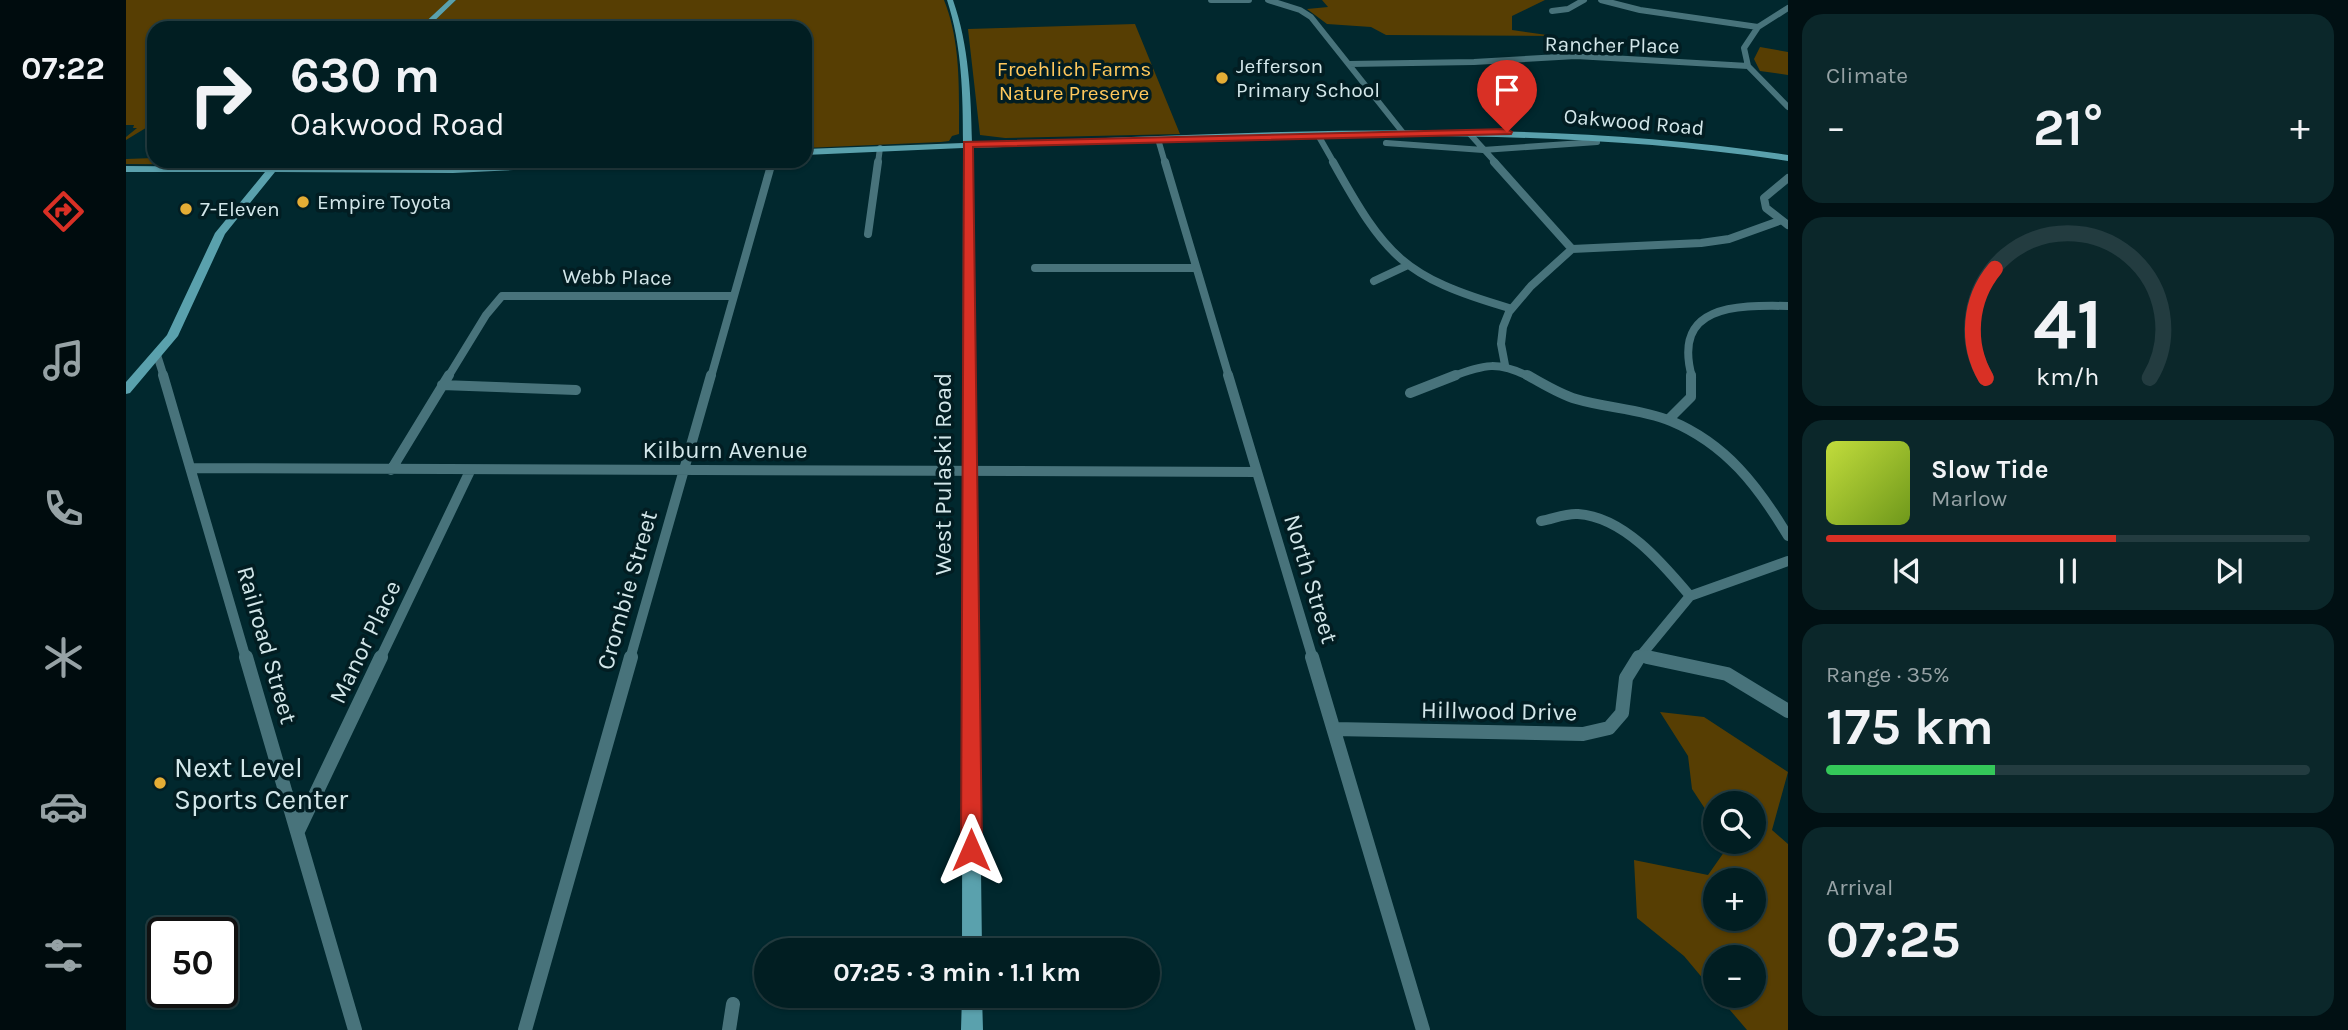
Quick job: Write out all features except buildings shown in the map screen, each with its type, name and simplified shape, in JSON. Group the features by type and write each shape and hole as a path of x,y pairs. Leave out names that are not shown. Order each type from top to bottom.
{"main road":[{"path":"430,21 453,0"},
{"name":"West Pulaski Road","path":"950,0 960,30 965,62 968,144 972,938"},
{"name":"Oakwood Road","path":"812,152 968,144 1547,132 1645,138 1788,158"},
{"path":"126,169 493,168"},
{"path":"126,390 157,355 181,320 220,233 272,169"},
{"path":"972,1008 972,1030"}],"street":[{"path":"1211,0 1249,0"},
{"path":"1268,0 1300,10 1311,17 1404,134"},
{"path":"1552,10 1569,9 1584,0"},
{"path":"1601,0 1642,12 1712,18 1758,27"},
{"path":"1788,8 1758,27 1744,48 1748,66 1788,107"},
{"name":"Rancher Place","path":"1349,65 1576,56 1748,66"},
{"path":"1469,133 1572,249"},
{"path":"1318,135 1372,226 1406,266 1445,287 1509,309"},
{"name":"North Street","path":"1158,139 1423,1030"},
{"name":"Oakwood Road","path":"1386,144 1483,150 1597,142"},
{"path":"868,234 880,148"},
{"name":"Crombie Street","path":"525,1030 770,168"},
{"path":"1788,178 1763,198 1766,208 1779,221 1788,225"},
{"path":"1505,365 1501,351 1501,332 1509,309 1572,249 1701,243 1729,239 1779,221"},
{"path":"1374,281 1406,266"},
{"path":"1035,268 1195,268"},
{"name":"Webb Place","path":"442,385 494,303 502,296 732,296"},
{"path":"1668,420 1690,401 1695,384 1687,357 1690,337 1698,322 1718,310 1749,305 1788,306"},
{"name":"Railroad Street","path":"157,355 355,1030"},
{"path":"1410,393 1473,369 1505,365 1573,398 1668,420 1695,433 1725,453 1747,474 1765,497 1788,536"},
{"path":"391,470 442,385 576,390"},
{"name":"Kilburn Avenue","path":"192,468 1257,472"},
{"name":"Manor Place","path":"298,831 470,471"},
{"path":"1541,521 1580,514 1606,522 1670,570 1690,596 1788,561"},
{"name":"Hillwood Drive","path":"1334,729 1583,734 1609,728 1622,713 1626,678 1640,656 1690,596"},
{"path":"1640,656 1727,674 1788,711"},
{"path":"729,1030 733,1004"}],"green space":[{"path":"126,0 450,0 427,21 147,21 147,127 126,140 137,128 133,128 134,125 126,125"},
{"name":"Froehlich Farms Nature Preserve","path":"456,0 944,0 954,32 956,49 959,134 952,136 949,141 941,142 812,148 812,21 434,21"},
{"path":"1322,0 1545,0 1512,16 1512,30 1554,36 1386,35 1371,27 1327,24 1307,9 1328,7"},
{"name":"Froehlich Farms Nature Preserve","path":"1135,24 1180,134 1005,138 980,135 968,29"},
{"path":"1760,47 1788,52 1788,75 1760,71 1754,59"},
{"path":"147,158 147,164 126,164 126,159"},
{"path":"1660,712 1704,717 1788,772 1772,830 1788,844 1788,1030 1747,1030 1728,1008 1766,1008 1766,945 1703,945 1703,979 1684,956 1637,918 1634,860 1703,874 1703,931 1766,931 1766,868 1713,868 1723,854 1766,854 1766,791 1703,791 1703,806 1692,789 1688,756"}],"place":[{"name":"Jefferson Primary School","path":"1222,78"},
{"name":"Empire Toyota","path":"303,202"},
{"name":"7-Eleven","path":"186,209"},
{"name":"Next Level Sports Center","path":"160,783"}],"route":[{"path":"971,850 968,144 1507,132"}]}
